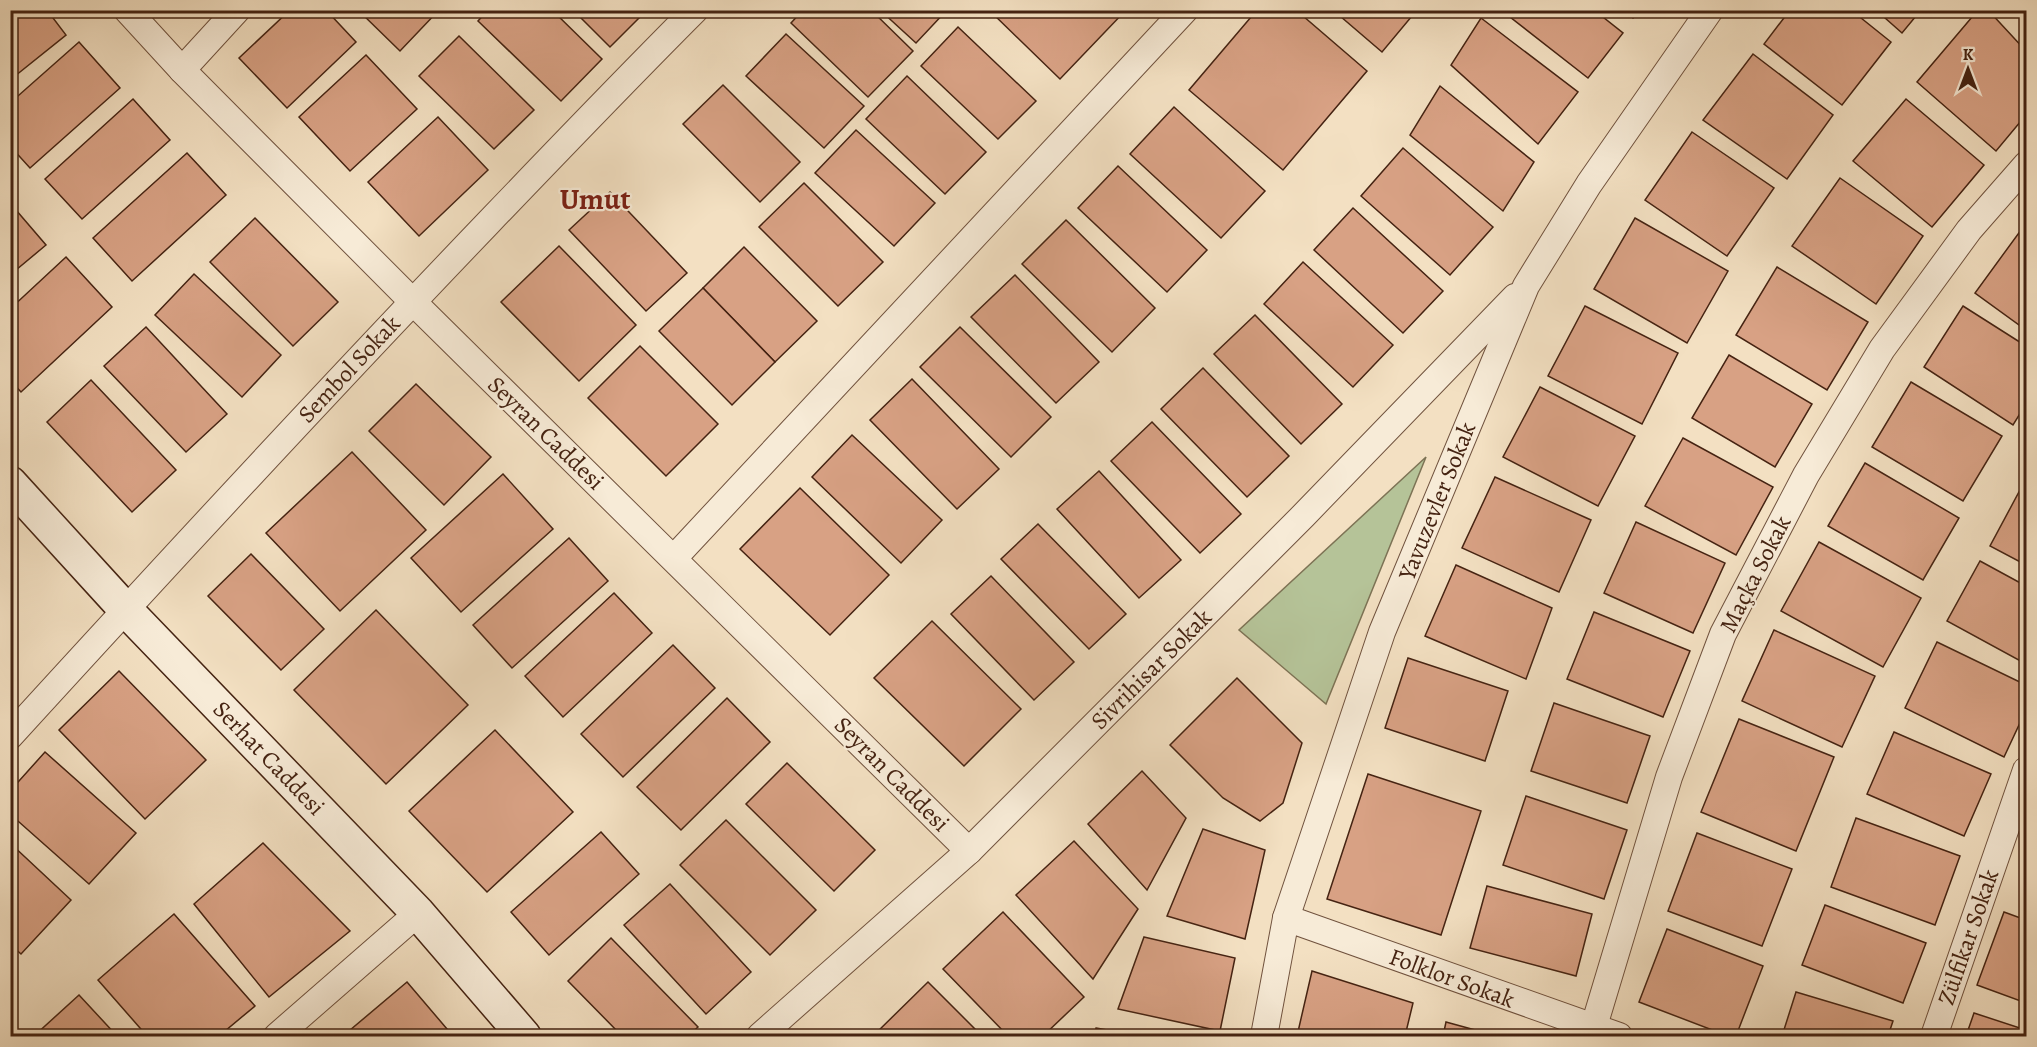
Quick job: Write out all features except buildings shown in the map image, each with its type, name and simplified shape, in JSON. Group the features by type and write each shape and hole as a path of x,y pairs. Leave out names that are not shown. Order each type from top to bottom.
{"street":[{"name":"Seyran Caddesi","path":"127,10 182,70 412,301 969,851"},
{"path":"182,70 237,10"},
{"name":"Sembol Sokak","path":"10,736 412,301 695,10"},
{"path":"674,558 1185,10"},
{"name":"Yavuzevler Sokak","path":"1264,1036 1286,918 1383,632 1526,286 1589,184 1710,10"},
{"name":"Maçka Sokak","path":"1591,1032 1669,777 1723,634 1806,475 1882,349 1970,230 2026,165"},
{"name":"Sivrihisar Sokak","path":"760,1036 969,851 1304,515 1526,286"},
{"name":"Serhat Caddesi","path":"10,483 125,609 418,913 524,1036"},
{"name":"Zülfikar Sokak","path":"1934,1036 2026,770"},
{"path":"277,1036 418,913"},
{"name":"Folklor Sokak","path":"1286,918 1591,1032 1619,1036"}],"green space":[{"path":"1426,457 1326,704 1239,630"}],"district":[{"name":"Umut","path":"595,199"}]}
